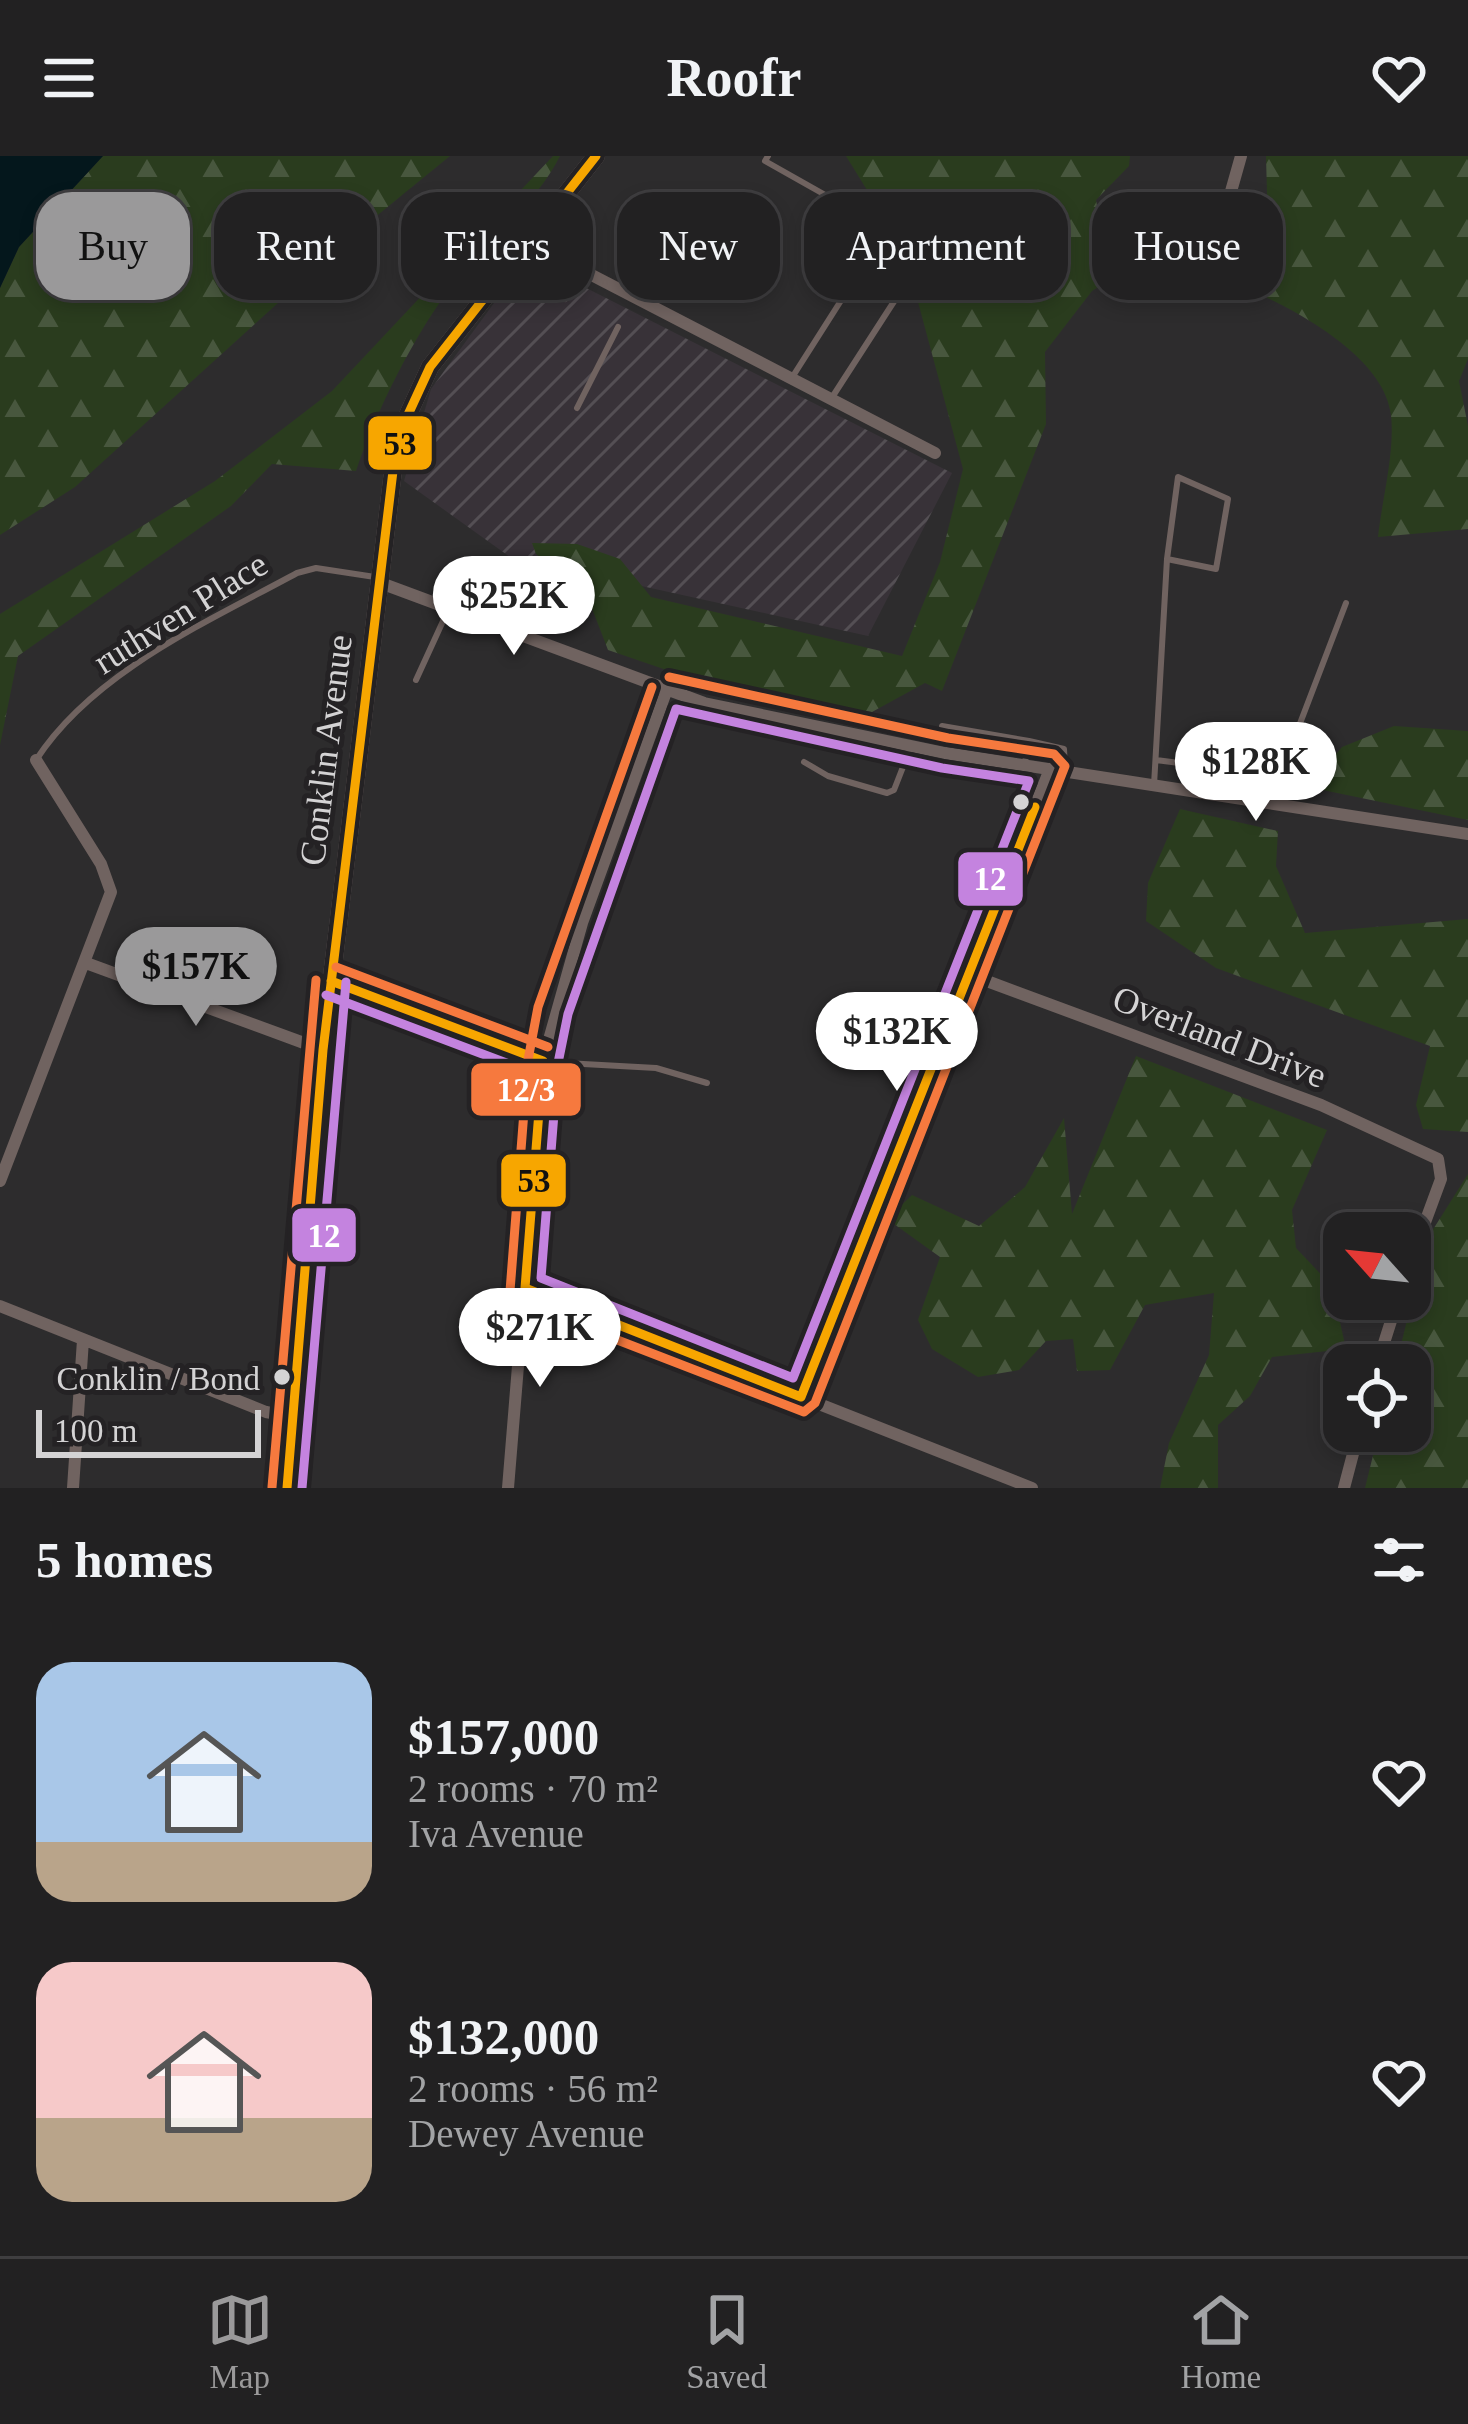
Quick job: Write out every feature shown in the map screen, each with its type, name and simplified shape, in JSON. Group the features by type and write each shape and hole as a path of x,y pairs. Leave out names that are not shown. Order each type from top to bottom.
{"main road":[{"name":"Conklin Avenue","path":"566,192 596,156"},
{"name":"Conklin Avenue","path":"287,1488 323,1050 393,470 414,397 478,300"}],"street":[{"path":"1231,192 1241,156"},
{"path":"593,276 935,453"},
{"path":"379,580 666,692 911,746 1468,834"},
{"path":"508,1488 543,1061 575,945 666,692"},
{"path":"0,1181 111,892 101,864 36,760"},
{"path":"801,1397 1050,770"},
{"path":"86,963 323,1050"},
{"name":"Overland Drive","path":"968,974 1321,1105 1426,1152 1443,1167 1428,1212"},
{"path":"331,981 543,1061"},
{"path":"525,1288 1032,1488"},
{"path":"0,1306 266,1412 293,1417"},
{"path":"73,1488 83,1340"},
{"path":"1344,1488 1353,1452"}],"lane":[{"path":"768,156 765,160 820,192"},
{"path":"791,378 841,300"},
{"path":"831,399 895,300"},
{"path":"577,408 618,327"},
{"path":"1154,785 1167,559 1178,478 1228,499 1216,569 1167,559"},
{"name":"ruthven Place","path":"36,760 61,722 130,670 282,581 316,568 379,580"},
{"path":"1270,802 1346,603"},
{"path":"416,680 449,608"},
{"path":"942,726 1064,749 1065,772"},
{"path":"1024,766 1029,741"},
{"path":"804,763 828,776 887,793 894,790 911,746"},
{"path":"1156,760 1280,776"},
{"path":"543,1061 656,1068 706,1082"}],"shaded area":[{"path":"0,156 103,156 70,192 36,192 36,229 19,247 0,288"},
{"path":"593,291 952,473 868,636 510,557 404,481 431,389 496,300 593,300"}],"green space":[{"path":"103,156 450,156 377,216 377,192 214,192 214,300 281,300 75,487 0,535 0,288 19,247 36,229 36,300 190,300 190,192 70,192"},
{"path":"553,156 560,156 537,192 519,192"},
{"path":"846,156 1130,156 1129,166 1104,192 1092,192 1092,291 1045,352 1046,424 942,691 925,683 872,712 725,690 608,650 586,593 536,554 532,543 577,544 620,559 651,597 902,656 940,562 963,469 917,300 1068,300 1068,192 868,192"},
{"path":"1266,156 1468,156 1468,359 1459,381 1468,426 1468,529 1378,537 1391,445 1386,395 1375,376 1341,343 1271,300 1283,300 1283,192 1267,192"},
{"path":"418,300 441,300 386,398 356,471 272,464 231,506 18,656 0,745 0,614 215,481 332,391"},
{"path":"1394,726 1468,731 1468,820 1308,787 1342,747"},
{"path":"1180,809 1278,831 1276,866 1305,933 1468,919 1468,1132 1423,1129 1416,1105 1430,1046 1216,968 1146,921 1148,883"},
{"path":"1136,1056 1327,1130 1292,1210 1296,1248 1323,1276 1323,1320 1340,1320 1345,1344 1323,1344 1323,1351 1272,1357 1250,1396 1218,1425 1218,1488 1160,1488 1169,1443 1209,1355 1214,1293 1145,1305 1110,1370 1077,1371 1073,1339 1046,1341 1019,1370 978,1377 932,1349 918,1320 940,1257 887,1219 912,1195 979,1226 1025,1187 1064,1118 1072,1214"},
{"path":"1468,1174 1468,1488 1365,1488 1374,1452 1431,1452 1431,1344 1401,1344 1407,1320 1431,1320 1431,1233"}],"transit line":[{"name":"53","path":"287,1488 323,1050 393,471 406,419 430,367 596,156"},
{"name":"12/3","path":"652,687 538,1007 528,1060 510,1291 519,1302 804,1412 815,1403 1065,766 1054,754 948,738 669,677"},
{"name":"12","path":"676,709 942,768 1029,781 793,1378 541,1278 558,1063 568,1014 676,709"},
{"name":"53","path":"331,981 543,1061 525,1288 801,1397 1035,807"},
{"name":"12/3","path":"336,967 548,1047"},
{"name":"12/3","path":"272,1487 316,980"},
{"name":"12","path":"302,1488 346,982"},
{"name":"12","path":"326,995 538,1075"}],"place":[{"name":"Conklin / Bond","path":"282,1377"}]}
